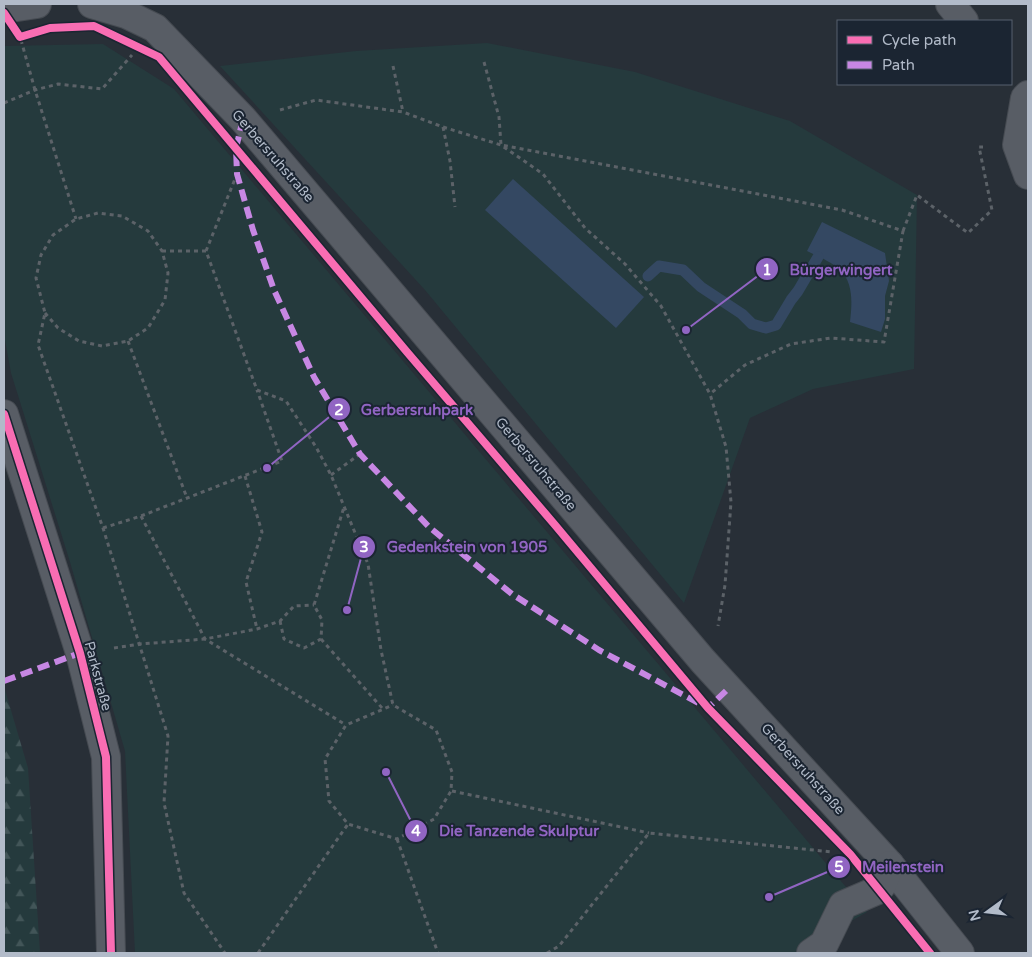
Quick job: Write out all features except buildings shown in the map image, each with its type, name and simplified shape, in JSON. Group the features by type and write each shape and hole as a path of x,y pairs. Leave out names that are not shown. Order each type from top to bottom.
{"street":[{"path":"4,9 36,4"},
{"name":"Gerbersruhstraße","path":"92,4 126,14 155,28 243,119 703,661 890,864 960,953"},
{"path":"950,4 963,20"},
{"path":"1021,91 1017,145 1028,175"},
{"name":"Parkstraße","path":"4,414 80,652 106,757 111,953"},
{"path":"811,953 824,944 843,905 878,890 882,885 890,864"}],"path":[{"path":"4,103 34,90 58,84 102,89 155,28"},
{"path":"20,37 34,90 76,219"},
{"path":"484,62 499,117 501,144"},
{"path":"393,66 402,112"},
{"path":"243,119 316,100 402,112 443,128 501,144 842,210 903,231"},
{"path":"443,128 450,161 455,207"},
{"path":"501,144 543,174 585,228 625,264 662,306 710,394 726,447 731,502 725,585 716,638 703,661"},
{"path":"710,394 745,365 790,344 831,338 884,342 903,231 917,195 968,233 992,210 979,147 1017,145"},
{"path":"103,528 141,516 282,461 206,251 237,174"},
{"path":"98,213 122,216 148,231 162,251 168,273 165,300 148,328 128,341 102,346 79,341 58,328 45,313 36,278 41,255 53,236 76,219 98,213"},
{"path":"162,251 206,251"},
{"path":"45,313 38,345 103,528 168,736 164,803 184,894 225,953"},
{"path":"128,341 187,498"},
{"path":"257,390 286,401 316,447 331,475 368,564 381,650 393,704 436,730 452,772 451,791 434,819 397,838 348,824 328,801 325,759 346,725 393,704"},
{"path":"331,475 360,454"},
{"path":"245,476 262,532 246,582 257,629"},
{"path":"344,506 314,605 322,620 320,639 383,709"},
{"path":"141,516 205,639 346,725"},
{"path":"140,644 205,639 257,629 280,621 294,606 314,605"},
{"path":"280,621 284,639 304,648 320,639"},
{"path":"451,791 649,833 850,854 890,864"},
{"path":"258,953 348,824"},
{"path":"547,953 559,946 649,833"},
{"path":"397,838 438,953"}],"green space":[{"path":"487,43 635,72 790,121 917,195 914,369 813,389 750,418 684,603 425,290 220,66 356,51"},
{"path":"103,44 174,89 867,912 796,953 135,953 125,751 70,562 11,373 4,335 4,46"},
{"path":"5,690 28,768 40,953 4,953"}],"water":[{"path":"513,179 644,297 616,328 485,210"},
{"path":"822,222 885,253 889,281 885,296 885,319 881,332 850,322 851,294 844,274 832,264 807,251"}],"waterway":[{"path":"648,276 659,266 683,270 701,287 742,314 752,324 766,328 776,325 818,257"}],"marked path":[{"path":"243,119 236,148 237,174 253,230 274,290 314,377 360,454 429,527 512,594 599,650 708,708 729,688"},
{"path":"4,681 80,653"}],"cycle path":[{"path":"4,13 20,37 50,28 94,26 159,57 708,708 850,854 930,953"},
{"path":"4,414 80,653 106,757 111,953"}],"place":[{"name":"Bürgerwingert","path":"686,330"},
{"name":"Gerbersruhpark","path":"267,468"},
{"name":"Gedenkstein von 1905","path":"347,610"},
{"name":"Die Tanzende Skulptur","path":"386,772"},
{"name":"Meilenstein","path":"769,897"}]}
